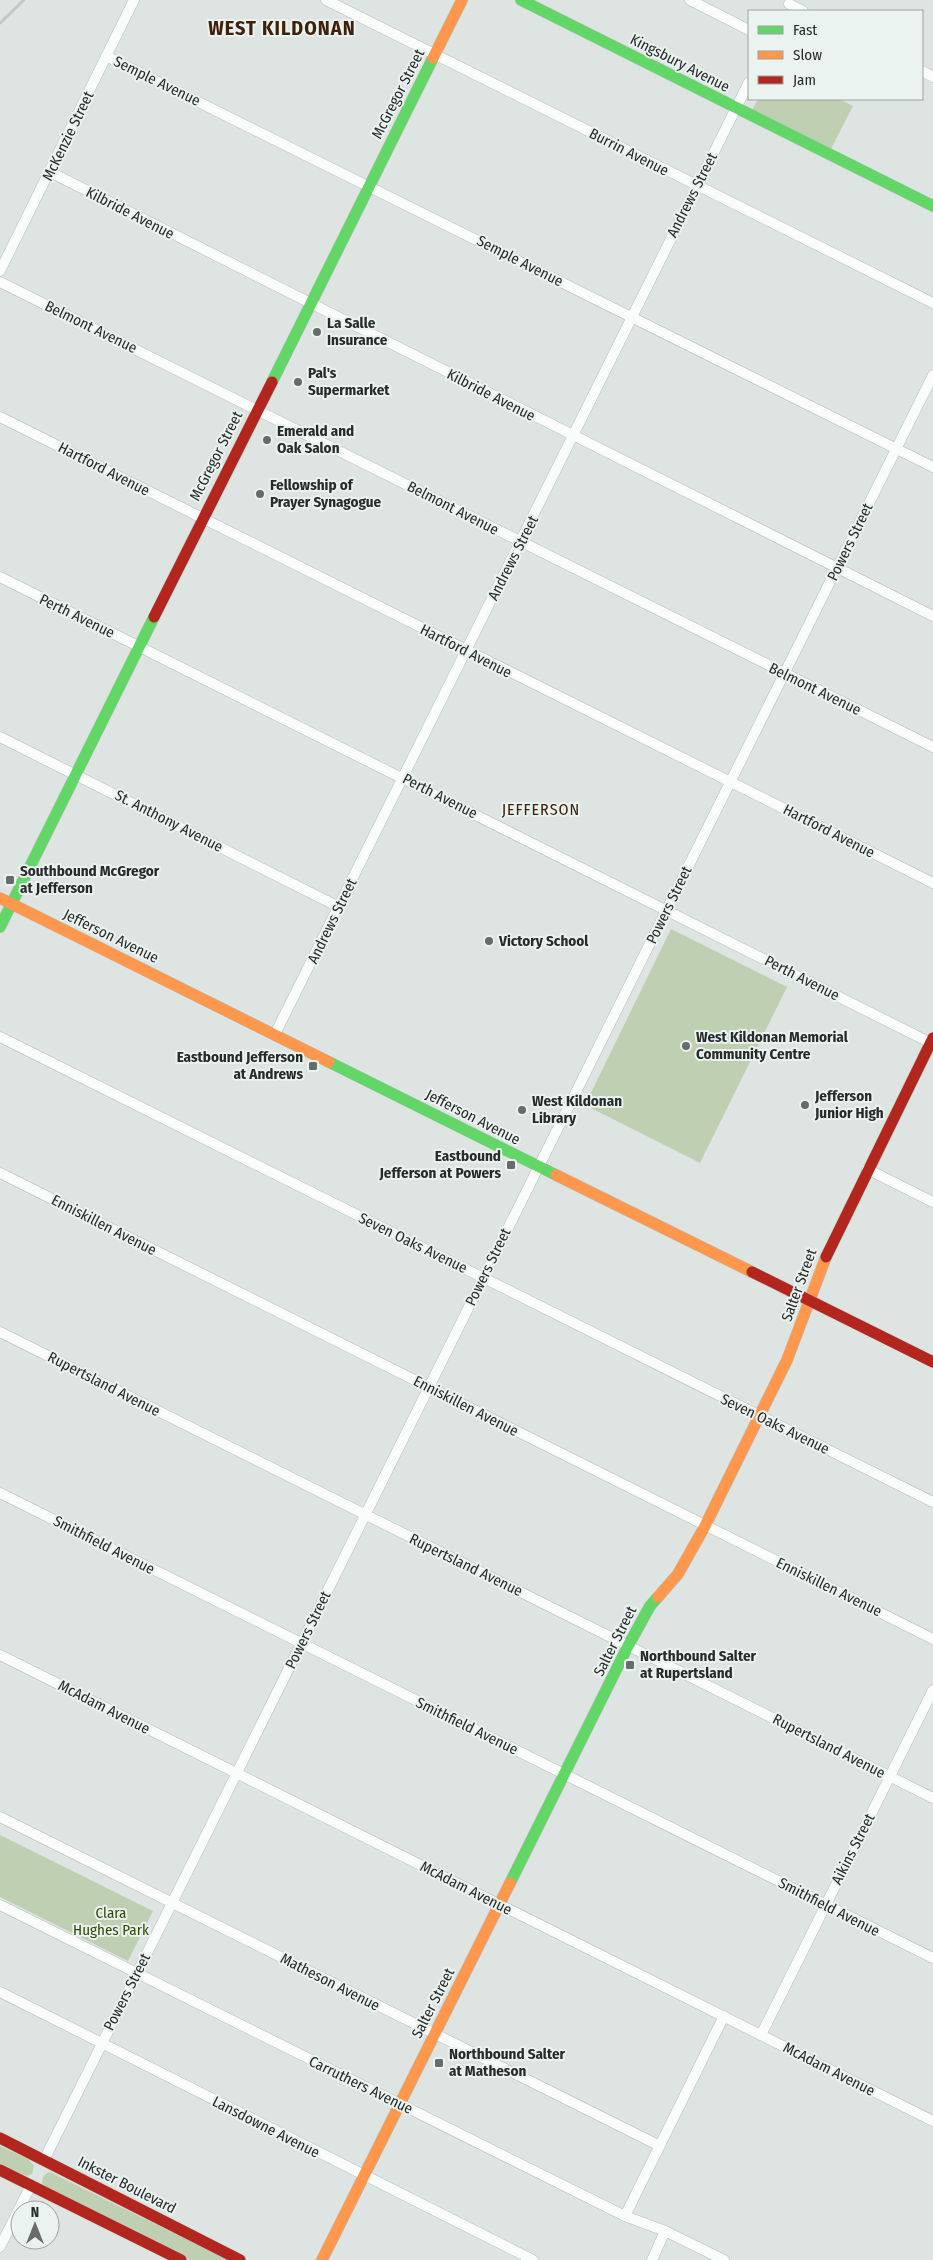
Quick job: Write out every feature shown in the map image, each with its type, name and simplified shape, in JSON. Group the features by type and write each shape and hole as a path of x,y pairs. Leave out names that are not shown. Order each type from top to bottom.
{"main road":[{"name":"McGregor Street","path":"0,927 462,0"},
{"name":"Kingsbury Avenue","path":"522,0 933,206"},
{"name":"Jefferson Avenue","path":"0,898 933,1362"},
{"name":"Salter Street","path":"322,2260 628,1646 650,1606 678,1574 705,1526 787,1360 808,1299 835,1234 932,1041"},
{"name":"Inkster Boulevard","path":"0,2138 240,2260"},
{"path":"0,2170 181,2260"}],"street":[{"name":"McKenzie Street","path":"0,271 134,0"},
{"name":"Burrin Avenue","path":"326,0 933,303"},
{"path":"690,0 748,29"},
{"path":"788,5 800,10"},
{"name":"Semple Avenue","path":"106,56 933,467"},
{"name":"Andrews Street","path":"275,1034 467,652 748,84"},
{"name":"Kilbride Avenue","path":"50,172 933,616"},
{"name":"Belmont Avenue","path":"0,282 933,747"},
{"name":"Powers Street","path":"44,2160 933,375"},
{"name":"Hartford Avenue","path":"0,417 467,652 933,883"},
{"name":"Perth Avenue","path":"0,577 932,1041"},
{"name":"St. Anthony Avenue","path":"0,737 339,906"},
{"name":"Seven Oaks Avenue","path":"0,1037 933,1502"},
{"path":"868,1168 933,1202"},
{"name":"Enniskillen Avenue","path":"0,1173 933,1639"},
{"name":"Rupertsland Avenue","path":"0,1332 933,1798"},
{"name":"Smithfield Avenue","path":"0,1493 933,1958"},
{"name":"McAdam Avenue","path":"0,1655 933,2121"},
{"name":"Aikins Street","path":"761,2035 933,1690"},
{"name":"Matheson Avenue","path":"0,1818 660,2146"},
{"name":"Carruthers Avenue","path":"0,1905 625,2216 665,2231 724,2260"},
{"name":"Lansdowne Avenue","path":"0,1992 533,2260"},
{"path":"625,2216 724,2016"},
{"path":"0,2247 31,2185"},
{"path":"652,2260 665,2231"}],"green space":[{"path":"757,100 841,100 853,106 831,149 752,110"},
{"name":"West Kildonan Memorial Community Centre","path":"671,929 787,987 700,1163 585,1105"},
{"name":"Clara Hughes Park","path":"0,1835 153,1911 128,1961 0,1897"},
{"path":"0,2146 28,2159 34,2166 32,2174 27,2176 0,2165"},
{"path":"50,2172 228,2260 190,2260 49,2190 42,2183 44,2176"}],"railway":[{"path":"0,23 24,0"}],"traffic: fast":[{"path":"521,0 933,206"},
{"path":"272,382 433,58"},
{"path":"0,927 154,617"},
{"path":"329,1062 556,1175"},
{"path":"510,1883 628,1646 650,1606 658,1597"}],"traffic: slow":[{"path":"433,58 462,0"},
{"path":"0,898 329,1062"},
{"path":"556,1175 752,1272"},
{"path":"658,1597 678,1574 705,1526 787,1360 826,1257"},
{"path":"322,2260 510,1883"}],"traffic: jam":[{"path":"154,617 272,382"},
{"path":"826,1257 933,1038"},
{"path":"752,1272 933,1362"},
{"path":"0,2138 240,2260"},
{"path":"0,2170 181,2260"}],"place":[{"name":"La Salle Insurance","path":"317,332"},
{"name":"Pal's Supermarket","path":"298,382"},
{"name":"Emerald and Oak Salon","path":"267,440"},
{"name":"Fellowship of Prayer Synagogue","path":"260,494"},
{"name":"Southbound McGregor at Jefferson","path":"10,880"},
{"name":"Victory School","path":"489,941"},
{"name":"West Kildonan Memorial Community Centre","path":"686,1046"},
{"name":"Eastbound Jefferson at Andrews","path":"313,1066"},
{"name":"Jefferson Junior High","path":"805,1105"},
{"name":"West Kildonan Library","path":"522,1110"},
{"name":"Eastbound Jefferson at Powers","path":"511,1165"},
{"name":"Northbound Salter at Rupertsland","path":"630,1665"},
{"name":"Northbound Salter at Matheson","path":"439,2063"}],"district":[{"name":"WEST KILDONAN","path":"282,28"},
{"name":"JEFFERSON","path":"541,809"}]}
